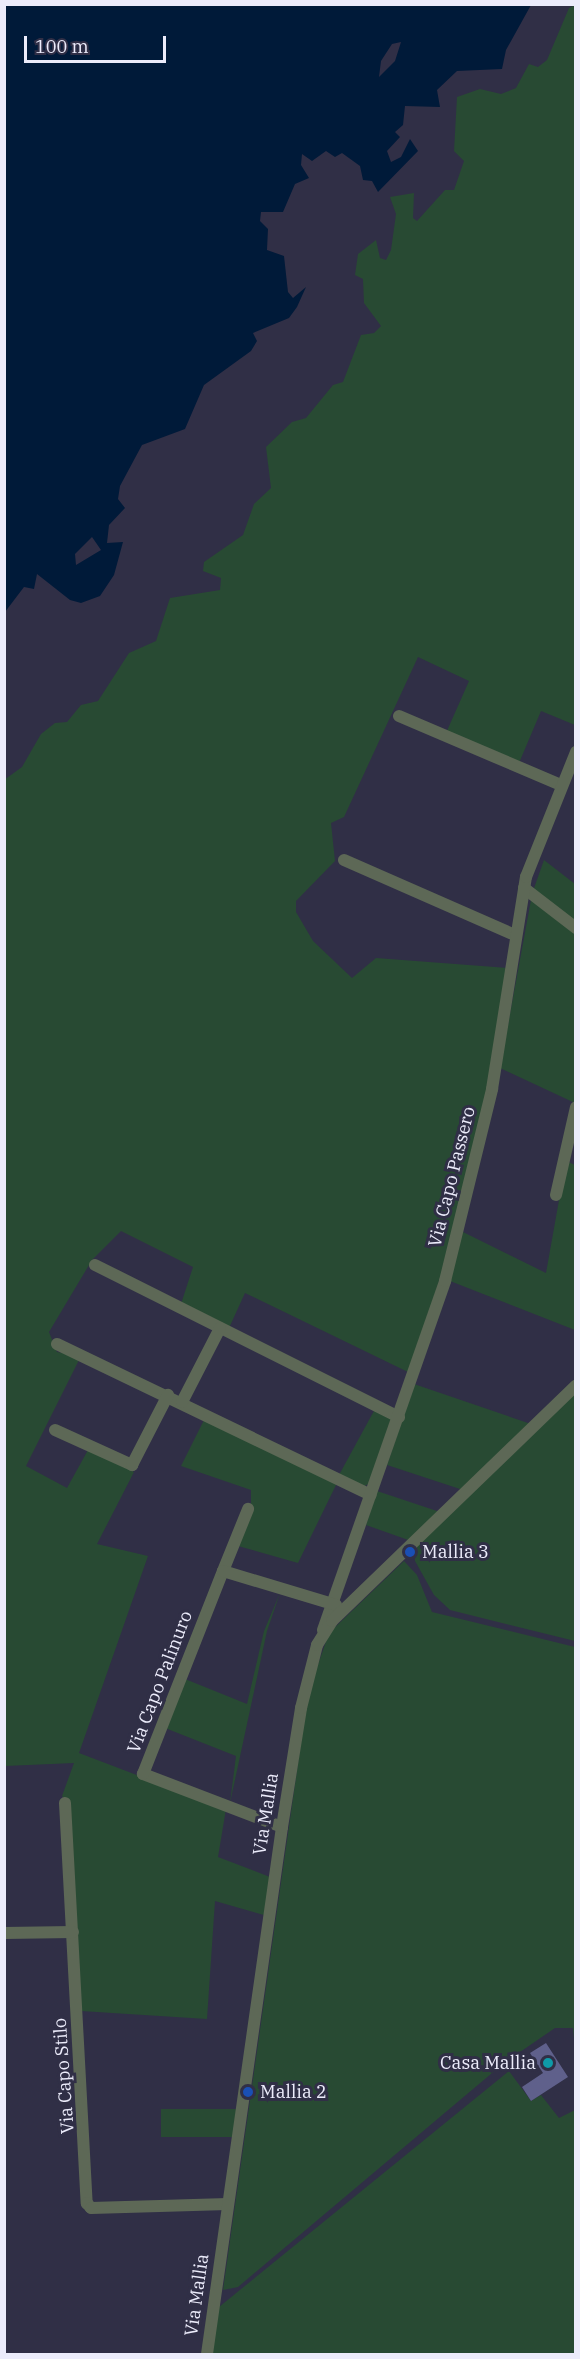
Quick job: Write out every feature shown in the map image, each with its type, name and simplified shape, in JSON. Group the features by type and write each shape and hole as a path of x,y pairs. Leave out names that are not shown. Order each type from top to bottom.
{"street":[{"path":"399,716 561,785"},
{"name":"Via Capo Passero","path":"323,1630 445,1281 490,1101 515,972 515,935 524,888 561,785 576,752"},
{"path":"344,860 515,935"},
{"path":"524,888 576,928"},
{"path":"556,1195 573,1108"},
{"path":"95,1265 399,1417"},
{"path":"182,1402 220,1328"},
{"path":"57,1344 168,1395 371,1496"},
{"name":"Via Mallia","path":"207,2355 300,1708 323,1630 576,1385"},
{"path":"56,1430 132,1465 168,1395"},
{"path":"248,1509 223,1571 346,1608"},
{"name":"Via Capo Palinuro","path":"223,1571 144,1774 282,1827"},
{"name":"Via Capo Stilo","path":"65,1803 87,2203 90,2208 228,2204"},
{"path":"4,1933 73,1932"}],"green space":[{"path":"575,5 575,725 541,711 519,763 446,733 469,681 418,657 344,817 331,823 335,861 296,901 296,912 313,941 352,978 376,958 508,968 497,1051 442,1272 410,1373 245,1293 229,1328 181,1304 193,1267 121,1231 92,1260 49,1332 57,1352 81,1356 26,1466 67,1488 88,1450 134,1472 97,1544 148,1556 79,1753 226,1809 218,1857 270,1877 264,1915 215,1901 207,2019 81,2011 69,1803 62,1796 74,1763 5,1766 4,780 22,767 41,734 55,723 67,722 81,705 98,701 129,653 156,641 170,598 220,590 221,578 203,571 204,562 243,535 254,504 271,488 266,447 292,422 306,418 333,385 343,382 361,335 374,333 381,326 364,303 363,279 355,275 358,254 376,240 380,258 386,260 391,250 396,214 390,197 414,193 413,218 417,221 445,190 454,190 464,161 454,151 457,97 480,89 501,94 516,88 529,64 538,67 547,60 569,8"},
{"path":"544,860 575,884 575,923 533,891"},
{"path":"531,900 575,934 575,1103 500,1068"},
{"path":"566,1161 575,1165 575,1330 450,1281 461,1231 546,1273"},
{"path":"414,1384 531,1424 463,1490 387,1465"},
{"path":"575,1390 575,1641 450,1610 434,1595 415,1561 414,1548"},
{"path":"375,1409 393,1420 370,1483 363,1487 339,1475"},
{"path":"205,1418 337,1483 298,1563 238,1546 251,1512 251,1490 181,1466"},
{"path":"377,1491 440,1512 411,1541 366,1525"},
{"path":"404,1561 417,1575 432,1612 575,1647 575,2049 573,2028 555,2028 504,2063 238,2287 223,2290 308,1693 329,1633"},
{"path":"280,1593 267,1631 230,1803 236,1756 165,1728 185,1679 247,1704 264,1631"},
{"path":"509,2071 531,2101 541,2095 559,2118 575,2110 575,2354 212,2354 219,2307"},
{"path":"161,2109 237,2109 237,2137 161,2137"}],"water":[{"path":"4,5 531,5 506,50 502,69 457,71 437,90 440,107 405,106 403,125 395,132 400,137 387,151 391,162 401,157 410,139 418,151 378,192 372,181 363,180 360,166 342,153 335,157 326,151 312,161 302,154 301,165 309,178 295,184 283,212 261,212 260,221 268,229 267,250 284,256 288,292 293,298 306,287 297,307 289,318 253,333 257,341 251,351 204,385 185,429 142,445 120,486 118,499 125,508 109,525 107,543 123,542 114,575 100,596 81,603 70,600 37,574 34,589 24,587 5,612","holes":["401,42 395,61 379,77 381,61 392,44","92,537 101,550 76,565 75,554"]}],"building":[{"name":"Casa Mallia","path":"546,2043 568,2077 531,2101 522,2087 543,2073 530,2053"}],"place":[{"name":"Mallia 3","path":"410,1552"},
{"name":"Casa Mallia","path":"548,2063"},
{"name":"Mallia 2","path":"248,2092"}]}
